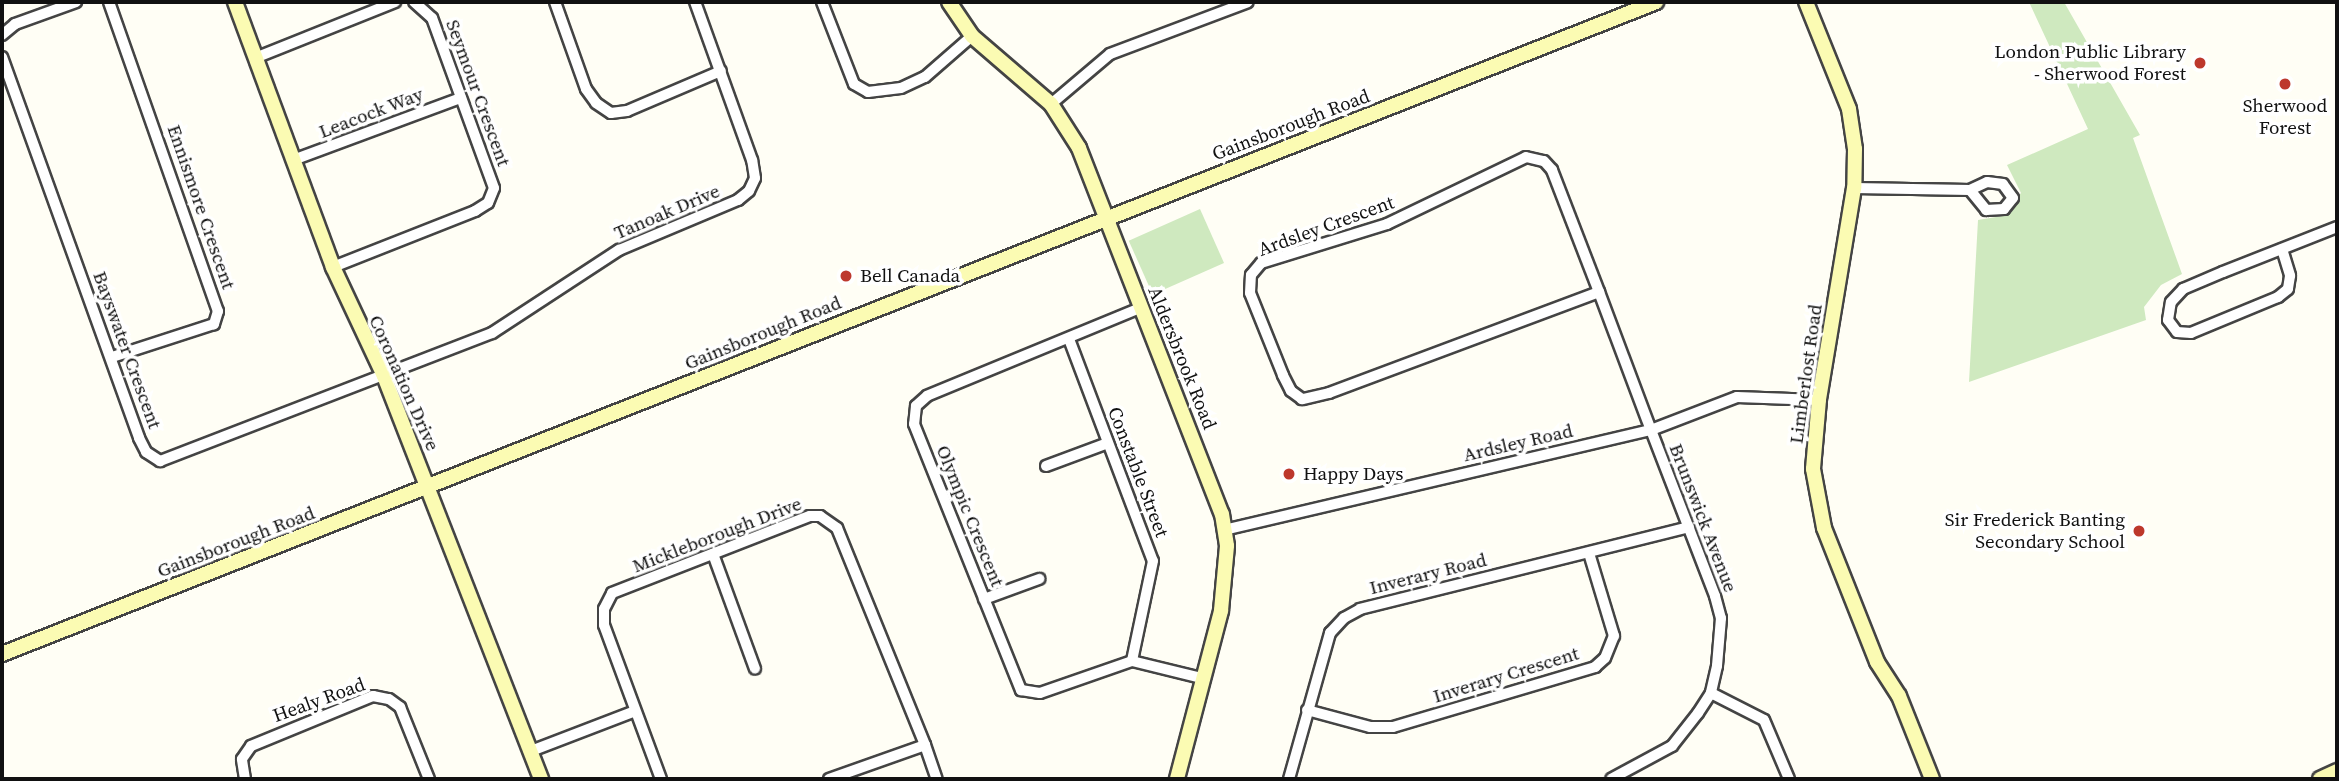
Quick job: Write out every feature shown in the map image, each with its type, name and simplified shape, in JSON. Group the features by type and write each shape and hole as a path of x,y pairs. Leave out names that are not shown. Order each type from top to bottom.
{"street":[{"path":"2,34 15,24 76,2"},
{"name":"Ennismore Crescent","path":"109,2 218,311 214,324 112,357"},
{"name":"Coronation Drive","path":"235,2 332,267 384,376 541,779"},
{"path":"255,58 395,2"},
{"name":"Seymour Crescent","path":"332,267 488,203 494,188 489,166 432,18 414,2"},
{"path":"555,2 586,89 596,103 611,113 627,111 721,71"},
{"name":"Tanoak Drive","path":"384,376 492,333 619,250 738,201 749,191 755,178 752,160 695,2"},
{"path":"822,2 854,85 868,92 901,88 925,77 972,36"},
{"name":"Aldersbrook Road","path":"948,2 972,36 1051,104 1079,148 1104,219 1212,482 1224,530 1226,575 1177,779"},
{"path":"1051,104 1110,54 1248,2"},
{"name":"Gainsborough Road","path":"2,654 1656,2"},
{"name":"Limberlost Road","path":"1806,2 1849,109 1855,149 1854,188 1819,400 1813,469 1824,528 1877,662 1899,695 1932,779"},
{"name":"Bayswater Crescent","path":"2,57 112,357 139,439 146,452 160,461 384,376"},
{"name":"Leacock Way","path":"293,160 461,98"},
{"name":"Ardsley Crescent","path":"1599,292 1329,393 1302,399 1291,391 1283,375 1250,293 1251,275 1261,263 1387,224 1526,157 1544,161 1552,170 1599,292 1651,430"},
{"path":"1854,188 1970,190"},
{"path":"2282,249 2290,276 2288,289 2278,297 2191,333 2177,332 2168,320 2171,302 2183,289 2282,249 2337,227"},
{"name":"Olympic Crescent","path":"1132,661 1040,693 1021,690 914,424 916,406 927,396 1140,308"},
{"name":"Constable Street","path":"1069,339 1153,561 1132,661"},
{"name":"Ardsley Road","path":"1224,530 1651,430 1737,397 1819,400"},
{"name":"Brunswick Avenue","path":"1611,779 1672,746 1711,693 1721,618 1651,430"},
{"path":"1046,466 1108,443"},
{"name":"Mickleborough Drive","path":"662,779 604,625 604,609 612,593 810,516 820,516 837,528 925,745 936,779"},
{"name":"Inverary Road","path":"1289,779 1329,633 1360,609 1689,527"},
{"name":"Inverary Crescent","path":"1307,710 1370,727 1393,727 1595,667 1605,658 1614,636 1589,553"},
{"path":"713,554 755,669"},
{"path":"984,599 1039,579"},
{"path":"1132,661 1202,678"},
{"path":"1711,693 1764,720 1789,779"},
{"name":"Healy Road","path":"245,779 242,759 251,746 373,695 389,699 400,707 429,779"},
{"path":"530,751 635,710"},
{"path":"829,779 925,745"},
{"path":"2320,779 2337,771"}],"green space":[{"path":"2029,2 2064,2 2140,135 2133,138 2182,274 2161,285 2144,307 2146,320 1969,382 1978,220 2002,216 2021,193 2007,165 2088,129"},
{"path":"1200,209 1224,263 1153,295 1129,241"}],"place":[{"name":"London Public Library - Sherwood Forest","path":"2200,63"},
{"name":"Sherwood Forest","path":"2285,84"},
{"name":"Bell Canada","path":"846,276"},
{"name":"Happy Days","path":"1289,474"},
{"name":"Sir Frederick Banting Secondary School","path":"2139,531"}]}
